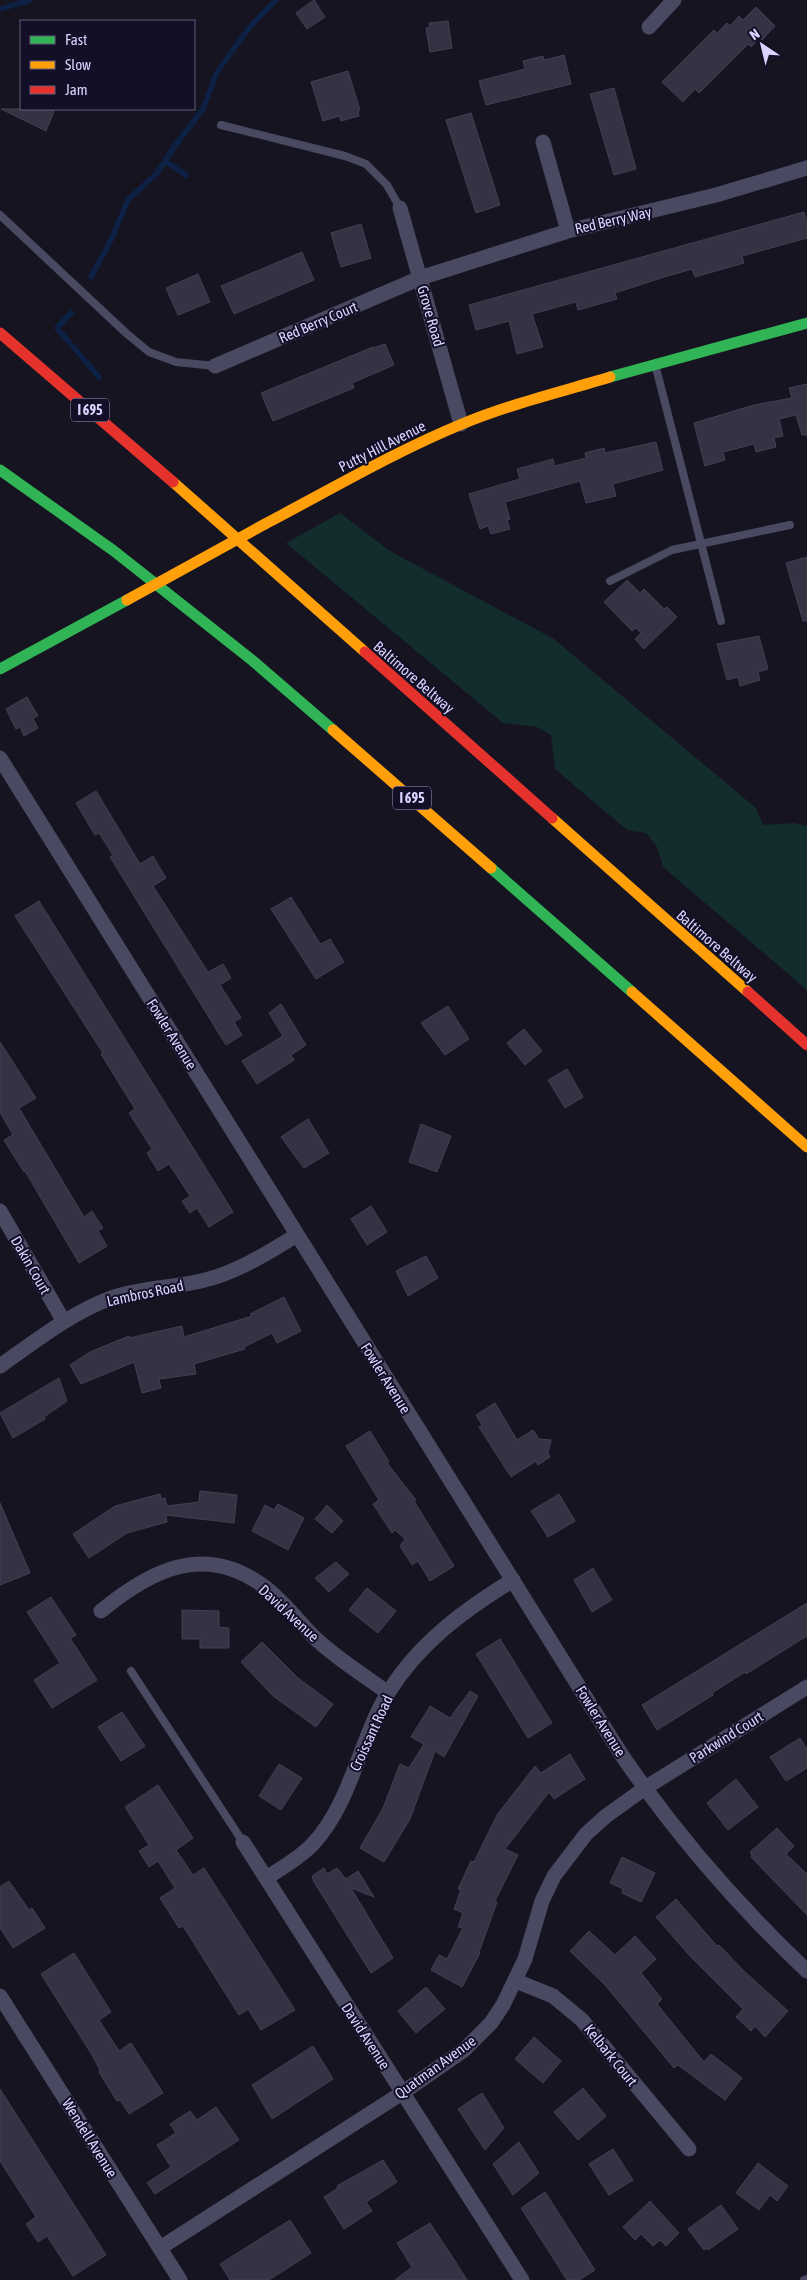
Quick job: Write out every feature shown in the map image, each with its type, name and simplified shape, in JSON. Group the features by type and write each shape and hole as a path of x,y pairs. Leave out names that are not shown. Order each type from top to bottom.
{"main road":[{"name":"Putty Hill Avenue","path":"0,669 389,458 461,424 530,400 807,323"},
{"name":"Baltimore Beltway","path":"0,333 179,487 807,1045"},
{"name":"I 695","path":"0,470 114,551 253,661 402,789 807,1147"}],"street":[{"path":"649,27 674,0"},
{"path":"543,142 568,231"},
{"name":"Red Berry Way","path":"420,278 568,231 716,195 807,168"},
{"name":"Grove Road","path":"400,208 461,424"},
{"name":"Red Berry Court","path":"216,366 420,278"},
{"name":"Fowler Avenue","path":"0,758 645,1788 738,1902 807,1971"},
{"name":"Dakin Court","path":"0,1210 63,1320"},
{"name":"Lambros Road","path":"0,1366 63,1320 88,1307 114,1297 222,1275 297,1235"},
{"name":"David Avenue","path":"101,1611 124,1592 156,1573 176,1566 208,1564 225,1568 241,1573 267,1589 316,1638 388,1693"},
{"name":"Croissant Road","path":"266,1878 293,1862 312,1845 326,1828 337,1809 378,1710 415,1656 430,1640 476,1603 513,1580"},
{"name":"Parkwind Court","path":"645,1788 807,1687"},
{"name":"Quatman Avenue","path":"160,2248 402,2093 445,2064 478,2038 499,2011 516,1981 542,1901 554,1876 586,1834 606,1816 645,1788"},
{"name":"David Avenue","path":"243,1842 522,2280"},
{"name":"Kelbark Court","path":"516,1981 553,1996 582,2020 689,2149"},
{"name":"Wendell Avenue","path":"0,1996 180,2280"}],"lane":[{"path":"221,125 345,156 366,164 387,184 400,208"},
{"path":"0,215 126,333 149,352 176,362 216,366"},
{"path":"655,364 721,622"},
{"path":"610,580 672,550 790,525"},
{"path":"131,1671 243,1842"}],"green space":[{"path":"340,513 390,551 554,639 756,808 763,825 794,823 807,826 807,990 663,867 657,847 646,833 627,830 555,769 551,735 537,727 503,723 286,543"}],"building":[{"path":"314,0 325,17 307,29 296,13"},
{"path":"756,7 775,26 762,40 760,38 751,47 748,44 699,93 695,89 683,102 662,82 714,30 717,33 727,23 730,26 739,16 743,20"},
{"path":"448,21 452,48 430,52 426,28 430,27 429,23"},
{"path":"564,55 571,84 486,105 479,81 525,69 523,61 543,56 544,60"},
{"path":"348,71 360,110 358,111 359,116 341,121 339,116 323,121 311,82"},
{"path":"614,88 636,169 614,175 590,94"},
{"path":"1,109 55,110 46,131"},
{"path":"471,113 500,205 476,213 446,120"},
{"path":"804,212 807,223 807,238 742,256 744,263 695,277 692,269 615,293 617,299 578,310 576,302 532,314 543,347 517,354 509,321 476,330 469,305"},
{"path":"361,224 371,258 341,267 331,233"},
{"path":"302,252 314,280 234,314 221,286"},
{"path":"198,274 210,302 178,315 166,288"},
{"path":"385,344 394,365 352,383 354,388 273,421 261,393 373,347"},
{"path":"807,384 807,435 802,435 796,415 779,419 783,436 774,438 776,447 756,452 754,444 723,452 725,460 705,466 694,423 754,405 792,398 789,388"},
{"path":"656,442 663,470 613,484 616,496 586,503 580,481 505,502 510,519 507,520 510,529 491,534 488,526 480,529 469,494 520,479 517,469 553,459 555,466 586,458 585,453 604,448 605,453"},
{"path":"807,557 807,621 803,621 786,563"},
{"path":"627,580 640,593 644,589 664,609 667,607 677,617 644,649 635,639 641,633 636,628 632,631 604,602"},
{"path":"759,636 768,669 758,672 760,680 740,686 738,677 727,680 717,644"},
{"path":"27,697 38,716 33,718 38,728 24,736 20,727 16,729 6,709"},
{"path":"96,791 140,864 153,856 166,878 153,886 208,972 223,964 231,978 220,985 241,1018 234,1022 242,1035 226,1045 110,857 113,855 99,833 95,835 76,803"},
{"path":"291,897 319,942 321,944 330,939 344,962 316,979 271,909"},
{"path":"39,901 233,1212 209,1227 197,1208 190,1213 182,1201 190,1196 169,1164 158,1171 147,1153 152,1149 129,1113 135,1109 101,1054 103,1053 15,916"},
{"path":"281,1004 306,1045 291,1055 294,1060 257,1084 242,1061 283,1036 269,1013"},
{"path":"448,1006 469,1039 445,1055 421,1023"},
{"path":"524,1029 542,1051 525,1065 507,1043"},
{"path":"0,1042 36,1098 19,1108 84,1217 92,1211 103,1228 98,1231 107,1246 79,1263 25,1171 4,1140 13,1135 0,1112"},
{"path":"567,1069 583,1097 565,1108 548,1080"},
{"path":"308,1119 329,1153 304,1168 281,1137"},
{"path":"421,1124 451,1136 437,1172 409,1162"},
{"path":"371,1206 387,1232 367,1245 351,1219"},
{"path":"426,1256 438,1278 408,1296 396,1271"},
{"path":"284,1297 301,1331 277,1343 272,1333 244,1347 245,1349 194,1364 196,1374 159,1379 161,1388 142,1393 134,1362 81,1384 70,1365 90,1352 129,1336 129,1338 182,1326 184,1337 252,1316 250,1314"},
{"path":"59,1378 67,1401 44,1417 45,1419 13,1438 0,1413"},
{"path":"495,1403 517,1440 533,1430 539,1439 551,1440 548,1453 550,1457 538,1465 536,1461 511,1477 479,1427 482,1425 476,1415"},
{"path":"370,1431 389,1462 387,1463 416,1500 414,1501 454,1566 430,1581 418,1561 412,1565 400,1546 405,1539 395,1530 392,1533 373,1504 379,1500 346,1446"},
{"path":"200,1491 237,1495 234,1523 166,1515 167,1522 127,1533 89,1558 73,1534 115,1506 160,1494 161,1499 165,1498 167,1506 199,1502"},
{"path":"559,1494 575,1521 548,1537 531,1511"},
{"path":"0,1503 30,1573 0,1585"},
{"path":"278,1504 304,1518 288,1550 252,1531 265,1505 274,1510"},
{"path":"327,1505 343,1521 332,1533 315,1519"},
{"path":"336,1562 349,1574 329,1592 315,1578"},
{"path":"593,1568 612,1600 592,1612 574,1580"},
{"path":"367,1588 396,1611 378,1633 349,1610"},
{"path":"51,1597 76,1635 70,1638 97,1680 52,1708 34,1680 60,1663 27,1612"},
{"path":"807,1603 807,1636 746,1674 745,1672 712,1693 713,1695 657,1730 642,1705"},
{"path":"182,1610 219,1611 219,1627 229,1628 229,1648 200,1648 200,1639 182,1639"},
{"path":"500,1639 552,1723 528,1738 476,1654"},
{"path":"262,1642 298,1678 333,1704 316,1727 273,1696 241,1662"},
{"path":"470,1691 478,1696 444,1757 435,1751 410,1819 384,1862 360,1848 383,1808 400,1764 409,1768 424,1744 411,1737 430,1706 450,1718"},
{"path":"122,1712 145,1746 121,1761 98,1727"},
{"path":"800,1738 807,1749 807,1768 786,1781 770,1757"},
{"path":"570,1754 585,1779 554,1799 549,1792 505,1849 518,1855 495,1901 497,1902 480,1953 462,1987 431,1970 439,1955 447,1959 463,1928 458,1927 463,1913 454,1909 461,1890 458,1889 471,1861 474,1862 497,1815 535,1766 541,1773"},
{"path":"279,1764 302,1778 281,1810 259,1796"},
{"path":"736,1779 758,1807 728,1830 707,1803"},
{"path":"158,1785 193,1838 176,1850 193,1875 204,1868 295,2010 261,2030 248,2009 239,2015 183,1926 179,1928 160,1898 175,1888 158,1861 149,1867 139,1851 149,1845 125,1807"},
{"path":"777,1828 794,1846 786,1854 807,1874 807,1915 751,1857 750,1852"},
{"path":"622,1857 655,1873 641,1902 622,1893 623,1889 610,1883"},
{"path":"324,1868 327,1874 337,1868 346,1879 358,1871 374,1897 351,1888 393,1958 371,1973 314,1882 312,1876"},
{"path":"9,1881 29,1910 32,1908 45,1928 13,1948 0,1928 0,1887"},
{"path":"676,1899 717,1946 719,1945 744,1971 788,2011 765,2037 755,2026 751,2031 736,2017 743,2009 689,1955 656,1917"},
{"path":"589,1931 615,1955 635,1936 656,1959 641,1973 662,1999 657,2004 704,2062 711,2054 742,2078 725,2100 678,2065 674,2068 605,1985 570,1951"},
{"path":"74,1953 111,2012 99,2020 119,2051 131,2043 163,2093 129,2114 120,2100 117,2101 99,2072 100,2070 92,2055 41,1974"},
{"path":"426,1987 445,2009 416,2033 398,2011"},
{"path":"534,2037 561,2061 543,2083 515,2059"},
{"path":"313,2046 333,2079 272,2119 252,2085"},
{"path":"583,2088 606,2116 578,2140 554,2112"},
{"path":"0,2089 106,2255 73,2276 47,2236 38,2242 26,2224 36,2217 0,2161"},
{"path":"482,2093 504,2128 485,2150 458,2109"},
{"path":"216,2107 239,2140 155,2194 147,2183 171,2167 157,2145 176,2133 170,2124 190,2111 197,2120"},
{"path":"519,2142 539,2173 513,2195 493,2164"},
{"path":"613,2149 633,2180 609,2195 589,2164"},
{"path":"383,2160 397,2182 366,2202 372,2211 344,2229 324,2197 338,2188 337,2186"},
{"path":"758,2163 788,2186 777,2201 770,2195 759,2210 736,2193"},
{"path":"545,2192 595,2270 579,2280 567,2280 521,2208"},
{"path":"650,2201 679,2233 666,2246 660,2240 653,2246 641,2234 635,2240 623,2227"},
{"path":"721,2205 738,2229 708,2250 707,2248 704,2250 688,2229"},
{"path":"290,2220 311,2253 269,2280 230,2280 220,2264"},
{"path":"430,2223 467,2280 395,2280 412,2267 397,2243"}],"waterway":[{"path":"0,9 30,0"},
{"path":"91,277 111,240 128,200 158,172 174,147 203,109 217,72 249,28 276,0"},
{"path":"165,161 186,175"},
{"path":"71,313 57,328 99,377"}],"traffic: fast":[{"path":"610,377 807,323"},
{"path":"0,470 114,551 253,661 333,730"},
{"path":"0,669 127,600"},
{"path":"491,868 632,992"}],"traffic: slow":[{"path":"265,524 387,459 462,424 517,404 610,377"},
{"path":"173,482 365,652"},
{"path":"127,600 265,524"},
{"path":"333,730 491,868"},
{"path":"552,818 748,992"},
{"path":"632,992 807,1147"}],"traffic: jam":[{"path":"0,333 173,482"},
{"path":"365,652 552,818"},
{"path":"748,992 807,1045"}]}
